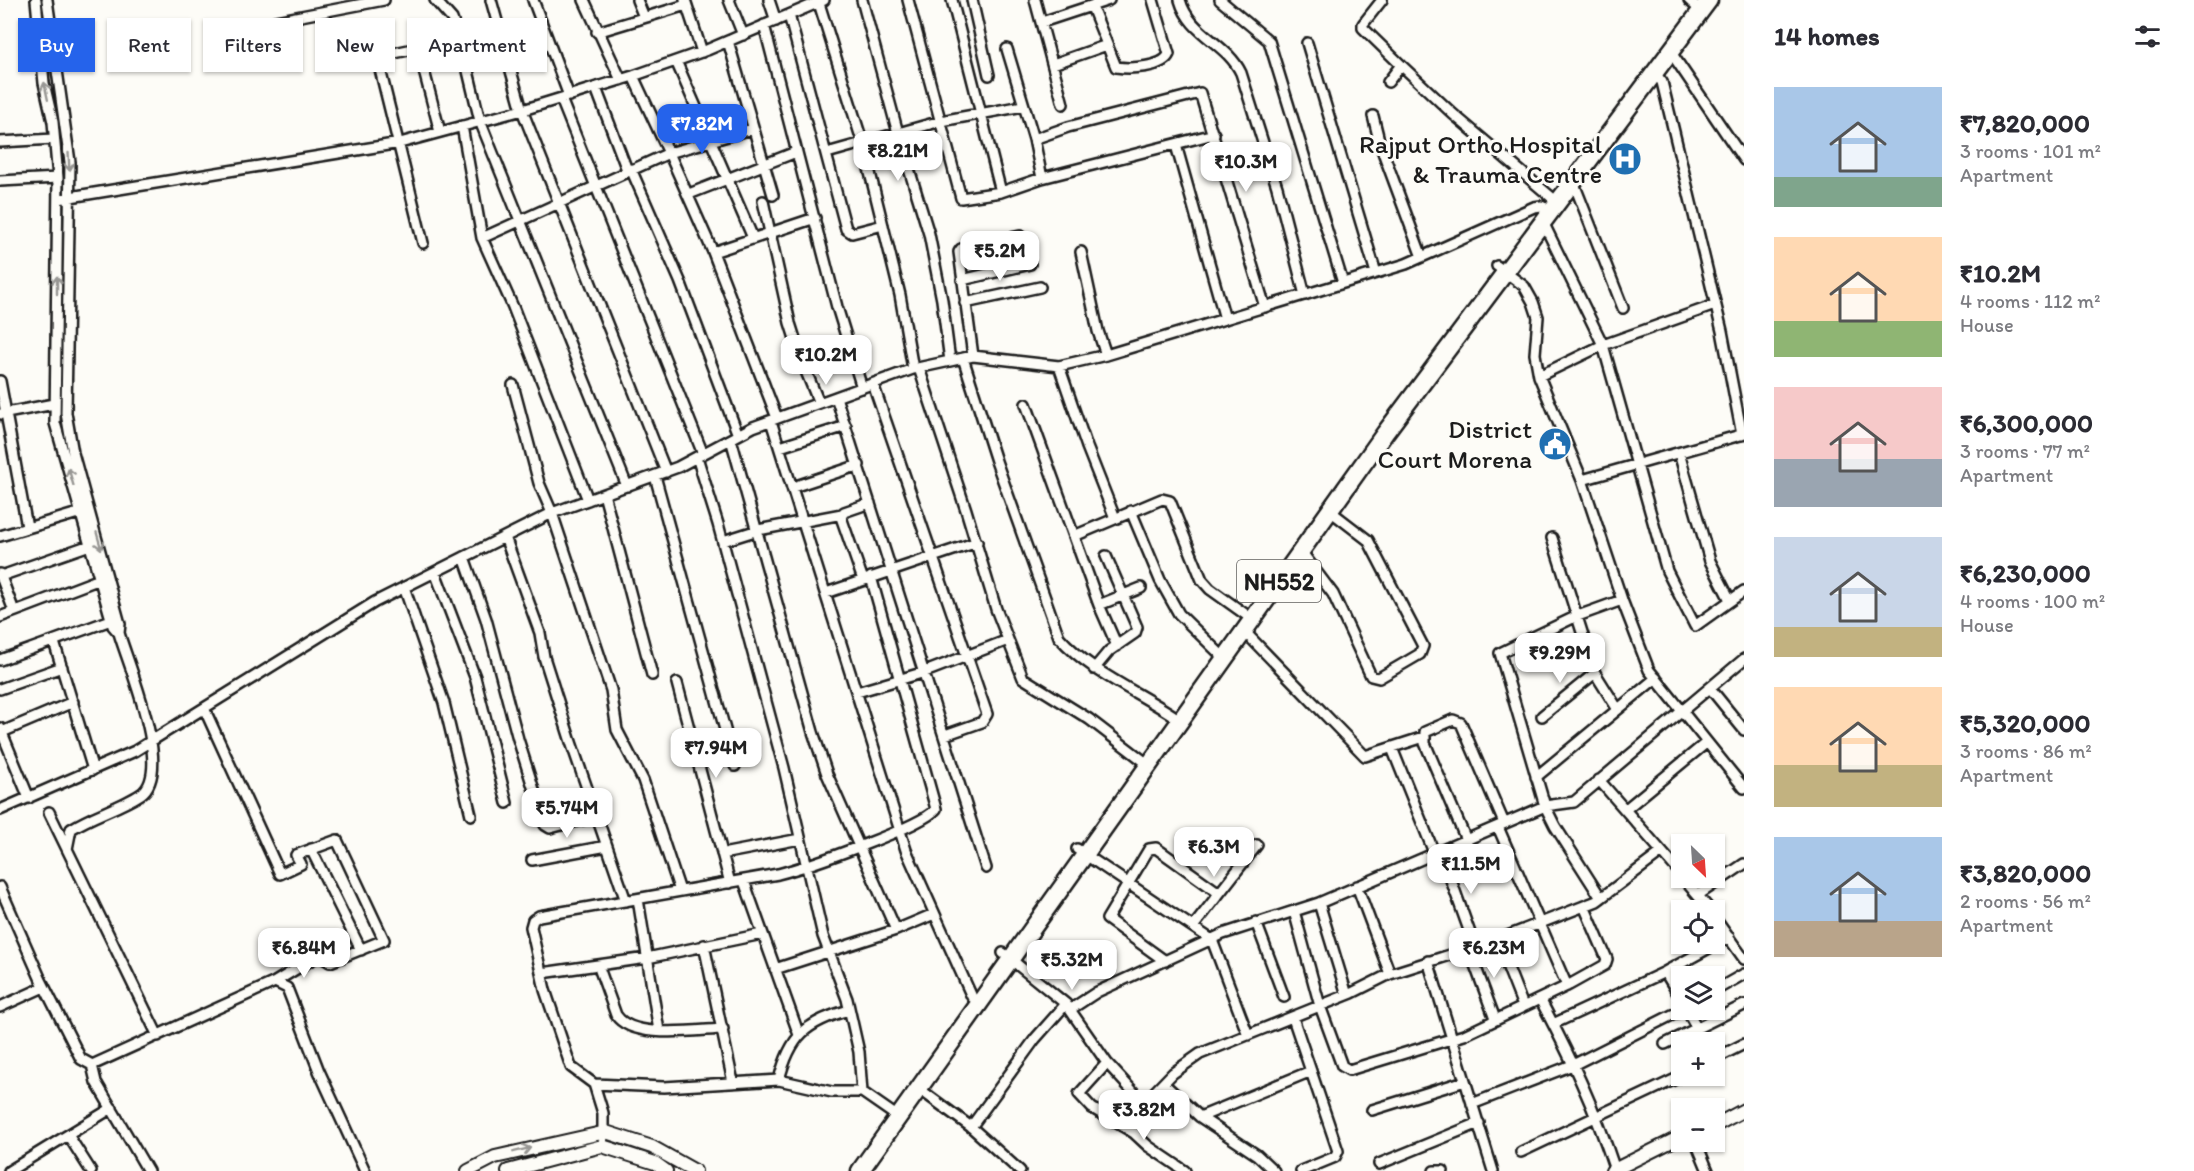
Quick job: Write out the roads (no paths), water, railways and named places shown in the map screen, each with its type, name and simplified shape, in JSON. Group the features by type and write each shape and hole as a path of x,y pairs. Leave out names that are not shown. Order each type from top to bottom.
{"highway":[{"name":"NH552","path":"1548,207 1573,181 1670,51 1697,3"},
{"name":"NH552","path":"860,1171 894,1115 975,999 1244,623 1697,3"},
{"name":"NH552","path":"1177,718 1218,652 1244,623 1300,550 1501,269"},
{"name":"NH552","path":"849,1171 918,1088 975,999"}],"street":[{"path":"36,0 44,83 58,178 55,423 86,511 120,624 118,633"},
{"path":"47,0 70,162 64,390 73,453 86,511 90,545 111,620 118,633 153,740 152,775 143,793 92,816 71,829 67,849"},
{"path":"291,18 384,0"},
{"path":"435,0 450,18"},
{"path":"491,0 497,18"},
{"path":"533,0 595,185 700,456 784,768 828,951 849,1010 859,1052 862,1092"},
{"path":"584,0 621,80"},
{"path":"637,0 644,17"},
{"path":"729,0 743,35"},
{"path":"769,0 776,21"},
{"path":"862,0 898,133 930,234 950,361"},
{"path":"908,0 961,198 1001,192 1041,178 1214,134"},
{"path":"952,0 1001,192"},
{"path":"972,0 989,75"},
{"path":"1035,0 1063,104"},
{"path":"1042,22 1109,0"},
{"path":"1092,7 1116,67 1143,66 1167,59 1169,54 1153,0"},
{"path":"1180,0 1187,18 1234,60 1240,73 1276,187 1305,295"},
{"path":"1220,0 1269,41 1343,283"},
{"path":"1382,0 1363,24 1363,28 1548,207 1603,345 1666,571 1695,626 1744,591"},
{"path":"58,199 400,142 440,132 633,76 702,52 820,1 863,144 916,368 1023,678 1089,719 1145,762"},
{"path":"597,32 686,3 702,52"},
{"path":"789,15 846,229 852,233 882,225"},
{"path":"764,25 837,307 862,388"},
{"path":"728,41 772,195"},
{"path":"1307,43 1376,273"},
{"path":"1053,64 1107,45"},
{"path":"1007,49 1034,139 1041,178"},
{"path":"1670,51 1744,160"},
{"path":"676,61 753,238"},
{"path":"1388,82 1401,65"},
{"path":"381,72 423,243"},
{"path":"424,72 440,132"},
{"path":"467,72 480,121 627,486"},
{"path":"512,72 522,110 666,472"},
{"path":"1582,480 1743,435 1662,82 1654,72"},
{"path":"633,76 714,252 774,420 780,447 900,830 934,914 975,999"},
{"path":"596,88 629,169 680,281 735,437 813,732 827,774 896,930"},
{"path":"1034,139 1068,127 1143,110 1194,93 1203,96 1265,307"},
{"path":"827,153 941,121 1023,106"},
{"path":"1373,116 1380,144 1422,257"},
{"path":"462,126 482,238 513,307 588,500"},
{"path":"482,238 629,169 669,153 753,129"},
{"path":"0,142 54,139"},
{"path":"1176,145 1225,319"},
{"path":"689,194 796,152"},
{"path":"0,181 58,178"},
{"path":"1573,181 1623,308"},
{"path":"763,201 772,231 790,323 802,364 819,403"},
{"path":"0,810 93,770 153,740 375,602 404,587 552,513 666,472 774,420 916,368 968,357 1059,366 1107,355 1376,273 1422,257 1528,209 1548,207"},
{"path":"714,252 815,218"},
{"path":"1020,236 961,249 958,255 965,303 968,357 996,461 1059,636 1073,652 1094,669 1177,718"},
{"path":"1081,252 1098,331 1107,355"},
{"path":"962,280 1030,264"},
{"path":"1501,269 1524,286 1533,302 1538,317 1535,354 1539,376 1582,480 1622,600 1649,670 1744,788"},
{"path":"965,303 1040,287"},
{"path":"1539,376 1603,345 1714,306"},
{"path":"1059,366 1115,518"},
{"path":"0,381 3,413 27,528"},
{"path":"873,384 965,656 987,714 982,722 945,735"},
{"path":"513,385 536,473 552,513 611,690 617,730 643,780 680,891"},
{"path":"836,397 945,735 963,802 986,868"},
{"path":"3,413 54,404"},
{"path":"1026,404 1099,605 1117,646"},
{"path":"780,447 846,426"},
{"path":"1679,453 1710,561 1730,600"},
{"path":"793,487 859,465"},
{"path":"655,476 735,766"},
{"path":"604,494 652,675"},
{"path":"1074,536 1162,499 1170,501 1202,580 1365,756 1424,737"},
{"path":"723,541 758,530 842,514 870,503"},
{"path":"1300,550 1333,594 1371,676 1378,678 1420,654 1423,646 1368,540 1329,510"},
{"path":"0,536 86,511"},
{"path":"1131,511 1160,580 1179,614 1218,652"},
{"path":"602,1146 603,1113 594,1084 571,1066 542,973 531,927 532,920 539,916 744,881 806,866 900,830 932,813 936,804 901,679 842,514"},
{"path":"504,537 540,633 571,742 626,901"},
{"path":"1552,538 1575,617 1595,673 1617,708"},
{"path":"826,593 977,542"},
{"path":"14,611 0,575 90,545"},
{"path":"1094,669 1117,646 1135,633 1137,627 1106,556"},
{"path":"464,557 486,619 518,739 545,825 550,828 597,816"},
{"path":"435,572 475,677 507,803"},
{"path":"0,617 100,579"},
{"path":"404,587 444,703 471,815"},
{"path":"1099,605 1142,588"},
{"path":"1601,898 1555,826 1545,806 1500,653 1575,617 1622,600"},
{"path":"0,660 111,620"},
{"path":"857,692 925,672 1008,640"},
{"path":"54,642 93,770"},
{"path":"971,1127 1035,1039 1069,1006 1256,922 1319,903 1467,842 1545,806 1574,801 1744,659"},
{"path":"0,689 62,667"},
{"path":"1542,716 1595,673"},
{"path":"1536,777 1656,678"},
{"path":"677,683 730,883"},
{"path":"1710,688 1744,730"},
{"path":"29,798 1,730 73,702"},
{"path":"92,1065 275,982 319,955 330,962 384,940 337,840 296,855 301,864 280,874 204,708"},
{"path":"1736,720 1744,713"},
{"path":"1467,842 1424,737 1425,732 1453,720 1461,723 1540,924 1567,986"},
{"path":"1626,809 1706,743"},
{"path":"1392,748 1438,854 1495,1019"},
{"path":"1599,780 1671,863"},
{"path":"49,812 158,1036"},
{"path":"722,854 800,838"},
{"path":"1194,927 1257,845"},
{"path":"532,860 607,846"},
{"path":"1165,961 1107,920 1152,847 1219,893"},
{"path":"311,849 361,950"},
{"path":"1081,852 1212,940 1248,1035"},
{"path":"1144,1103 1173,1073 1195,1057 1293,1018 1390,974 1497,940 1584,906 1601,898 1662,852"},
{"path":"1698,895 1744,864"},
{"path":"744,881 799,1035"},
{"path":"1358,886 1390,974"},
{"path":"0,887 44,987 81,1059 92,1065 96,1082 148,1171"},
{"path":"1692,888 1702,900"},
{"path":"638,899 659,1031"},
{"path":"1319,903 1347,995"},
{"path":"1294,911 1320,1006 1344,1069 1453,1039 1567,986 1605,965 1606,961 1584,906"},
{"path":"775,969 896,930 934,914"},
{"path":"1256,922 1284,997"},
{"path":"1725,932 1744,959"},
{"path":"542,973 648,958 762,934"},
{"path":"1553,1024 1665,972 1729,937"},
{"path":"1497,940 1523,1006"},
{"path":"704,945 733,1082"},
{"path":"1006,956 1069,1006 1088,1038 1107,1063 1149,1109 1134,1133"},
{"path":"1428,961 1493,1171"},
{"path":"598,965 620,1021 641,1030 723,1029"},
{"path":"1665,972 1671,982"},
{"path":"1725,985 1744,974"},
{"path":"275,982 287,988 319,1071 365,1171"},
{"path":"0,1007 44,987"},
{"path":"1540,999 1575,1064 1598,1116 1613,1170 1671,1141"},
{"path":"1665,1044 1744,1005"},
{"path":"779,1080 784,1058 799,1035 811,1024 849,1010"},
{"path":"1472,1104 1575,1064 1671,1016"},
{"path":"1293,1018 1338,1153 1301,1171"},
{"path":"1693,1020 1697,1028"},
{"path":"1725,1054 1744,1044"},
{"path":"1107,1063 1079,1094 1092,1108 1134,1133 1148,1146 1185,1171"},
{"path":"1200,1117 1311,1071"},
{"path":"594,1084 664,1087 779,1080 832,1092 862,1092 894,1115"},
{"path":"1372,1110 1466,1081"},
{"path":"1521,1152 1671,1081"},
{"path":"1164,1084 1200,1117 1257,1155 1274,1171"},
{"path":"918,1088 971,1127 1020,1171"},
{"path":"1725,1112 1744,1102"},
{"path":"9,1171 112,1108"},
{"path":"1725,1120 1744,1110"},
{"path":"1379,1164 1479,1123"},
{"path":"468,1171 495,1157 603,1132 652,1147 695,1171"},
{"path":"68,1135 90,1171"},
{"path":"508,1171 602,1146 666,1171"},
{"path":"1630,1171 1671,1150"},
{"path":"1700,1152 1708,1171"},
{"path":"1434,1171 1443,1171"}],"place":[{"name":"Rajput Ortho Hospital & Trauma Centre","path":"1625,159"},
{"name":"District Court Morena","path":"1555,444"}]}
